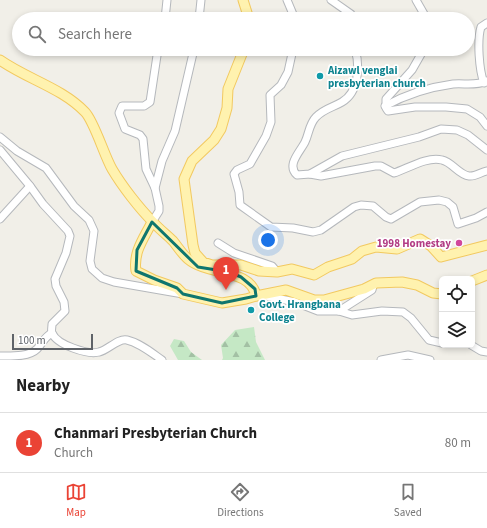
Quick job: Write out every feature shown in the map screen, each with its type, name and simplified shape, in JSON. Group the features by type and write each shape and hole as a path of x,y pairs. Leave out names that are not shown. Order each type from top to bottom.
{"main road":[{"path":"243,0 247,12"},
{"path":"241,56 228,89 227,108 221,129 214,140 192,161 184,179 195,253 204,262 212,265 241,265 258,271 276,272 292,269 314,274 328,267 352,259 362,251 376,247 397,249 420,239 431,246 441,256 487,245"},
{"path":"0,60 64,95 86,112 113,170 152,222 172,240 187,259 198,267 215,272 228,272 241,277 255,289 258,295"},
{"path":"152,222 137,250 135,262 136,271 154,280 177,288 183,294 222,303 246,300 258,295 286,290 314,300 324,300 364,289 372,285 402,282 417,285 433,293 439,294"},
{"path":"475,280 487,276"}],"street":[{"path":"166,12 167,0"},
{"path":"200,12 201,0"},
{"path":"287,0 292,12"},
{"path":"331,0 348,12"},
{"path":"416,0 423,12"},
{"path":"385,106 422,91 438,87 452,84 485,82 481,75 484,49 480,30 483,25 487,24"},
{"path":"152,222 160,209 155,188 146,169 143,139 140,135 125,128 119,113 122,106 144,106 150,102 157,56"},
{"path":"155,188 162,161 175,131 192,56"},
{"path":"291,56 288,72 281,85 270,95 272,122 266,136 250,164 237,170 234,174 239,192 240,206 244,210 270,227 293,228 313,232 321,230 354,207 361,205 373,206 386,217 391,219 420,202 439,200 447,202 454,207 458,224 476,218 487,212"},
{"path":"356,56 359,68 351,92 343,102 323,110 315,117 309,128 305,141 294,159 294,169 297,175 310,174 321,176 376,166 381,166 394,173 413,164 441,159 466,176 474,176 487,171"},
{"path":"420,56 412,70 386,99 385,106 388,111 415,107 467,108 480,117 487,126"},
{"path":"310,174 342,156 419,137 441,129 457,130 487,150"},
{"path":"0,137 17,151 46,168 74,206 89,220 94,231 90,261 92,270 102,278 142,288 183,294"},
{"path":"0,150 43,204 66,227 70,236 66,253 55,278 56,286 64,302 65,311 52,324 52,333 58,340 68,346 92,354 101,352 120,341 126,340 143,347 162,360"},
{"path":"0,219 30,186"},
{"path":"218,244 234,253 272,266 276,272"},
{"path":"339,311 372,290 372,285"},
{"path":"258,295 295,302 318,311 339,311 360,315 382,311 403,312 429,340 439,342"},
{"path":"0,356 25,355 37,350 45,337 52,333"},
{"path":"475,347 481,351 487,352"},
{"path":"381,360 408,354 430,360"}],"highlighted area":[{"path":"152,222 198,267 229,272 241,277 255,289 256,296 222,303 183,294 177,288 136,271 137,250"}],"green space":[{"path":"254,327 256,342 265,360 222,360 221,345 235,330"},
{"path":"174,339 184,341 191,352 202,360 178,360 170,346"}],"place":[{"name":"Aizawl venglai presbyterian church","path":"320,76"},
{"name":"1998 Homestay","path":"459,243"},
{"name":"Chanmari Presbyterian Church","path":"226,290"},
{"name":"Govt. Hrangbana College","path":"251,310"}]}
